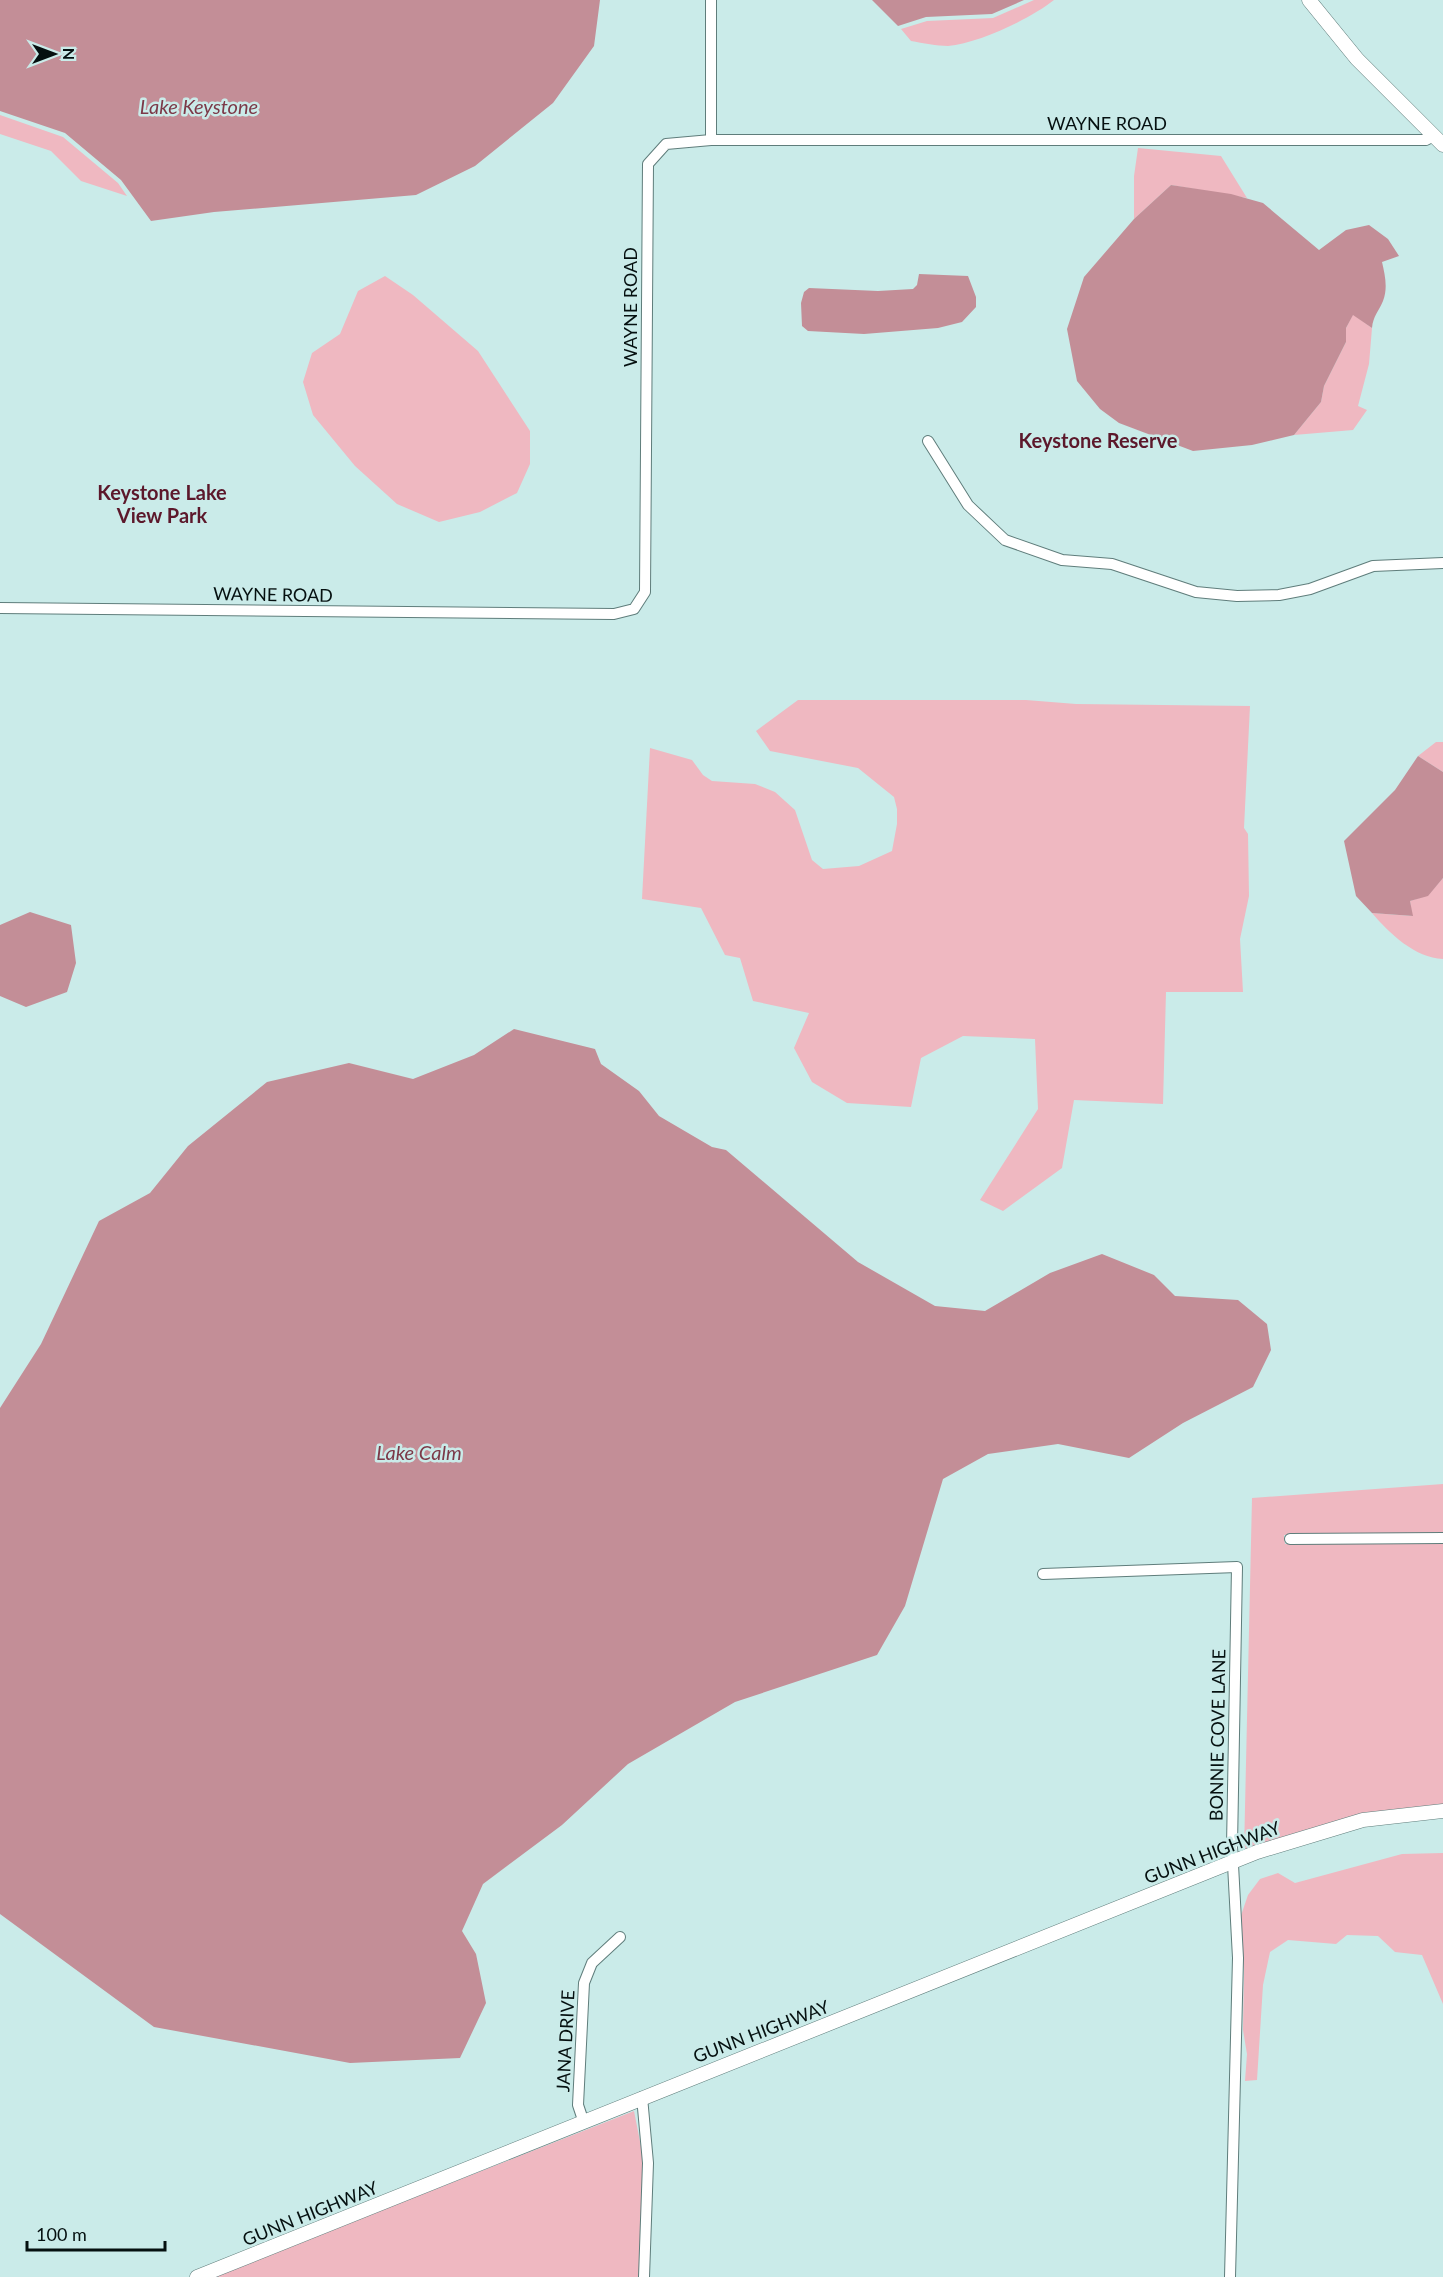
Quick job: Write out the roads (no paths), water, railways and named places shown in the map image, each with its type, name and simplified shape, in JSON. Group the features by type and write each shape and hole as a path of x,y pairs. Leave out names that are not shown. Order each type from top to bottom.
{"main road":[{"path":"1309,0 1357,59 1438,141"},
{"name":"GUNN HIGHWAY","path":"197,2277 1232,1862 1302,1837 1384,1816 1443,1811"},
{"name":"GUNN HIGHWAY","path":"1340,1827 1443,1819"}],"street":[{"path":"711,0 711,140"},
{"name":"WAYNE ROAD","path":"0,608 614,614 634,609 645,592 648,164 666,144 711,140 1438,141"},
{"path":"928,441 968,505 1005,540 1062,560 1112,564 1196,592 1236,596 1279,595 1310,589 1373,566 1443,563"},
{"path":"1290,1539 1443,1538"},
{"name":"BONNIE COVE LANE","path":"1043,1574 1237,1567 1232,1862 1238,1958 1230,2277"},
{"name":"JANA DRIVE","path":"584,2123 578,2105 584,1983 592,1963 620,1937"},
{"path":"642,2097 648,2163 644,2277"}],"water":[{"name":"Lake Keystone","path":"0,0 600,0 594,46 553,103 475,166 416,195 214,212 151,221 121,180 65,133 0,111"},
{"path":"872,0 1024,0 992,14 926,17 898,26"},
{"path":"1171,185 1231,194 1263,203 1319,250 1346,230 1369,225 1388,239 1399,256 1382,262 1385,291 1372,328 1353,315 1346,328 1346,342 1324,386 1321,402 1294,435 1252,445 1193,451 1119,423 1100,409 1077,381 1067,329 1084,277 1134,219"},
{"path":"919,274 968,276 976,297 976,307 962,322 938,328 864,334 808,331 802,326 801,303 804,292 809,288 878,291 913,289 917,285"},
{"path":"1418,756 1443,772 1443,878 1428,896 1410,901 1413,916 1372,913 1356,896 1344,841 1395,790"},
{"path":"30,912 71,925 76,963 67,992 26,1007 0,996 0,925"},
{"name":"Lake Calm","path":"514,1029 595,1049 601,1064 639,1091 659,1116 712,1147 726,1150 858,1262 935,1306 985,1311 1050,1273 1102,1254 1154,1275 1175,1296 1238,1300 1267,1324 1271,1350 1253,1387 1183,1423 1129,1458 1058,1444 988,1454 943,1479 905,1606 877,1655 735,1702 628,1764 562,1825 483,1884 462,1931 476,1954 486,2003 460,2058 350,2063 154,2027 0,1914 0,1408 41,1344 99,1221 150,1193 188,1146 267,1082 349,1063 413,1079 474,1055"}],"district":[{"name":"Keystone Reserve","path":"1098,440"},
{"name":"Keystone Lake View Park","path":"162,504"}]}
